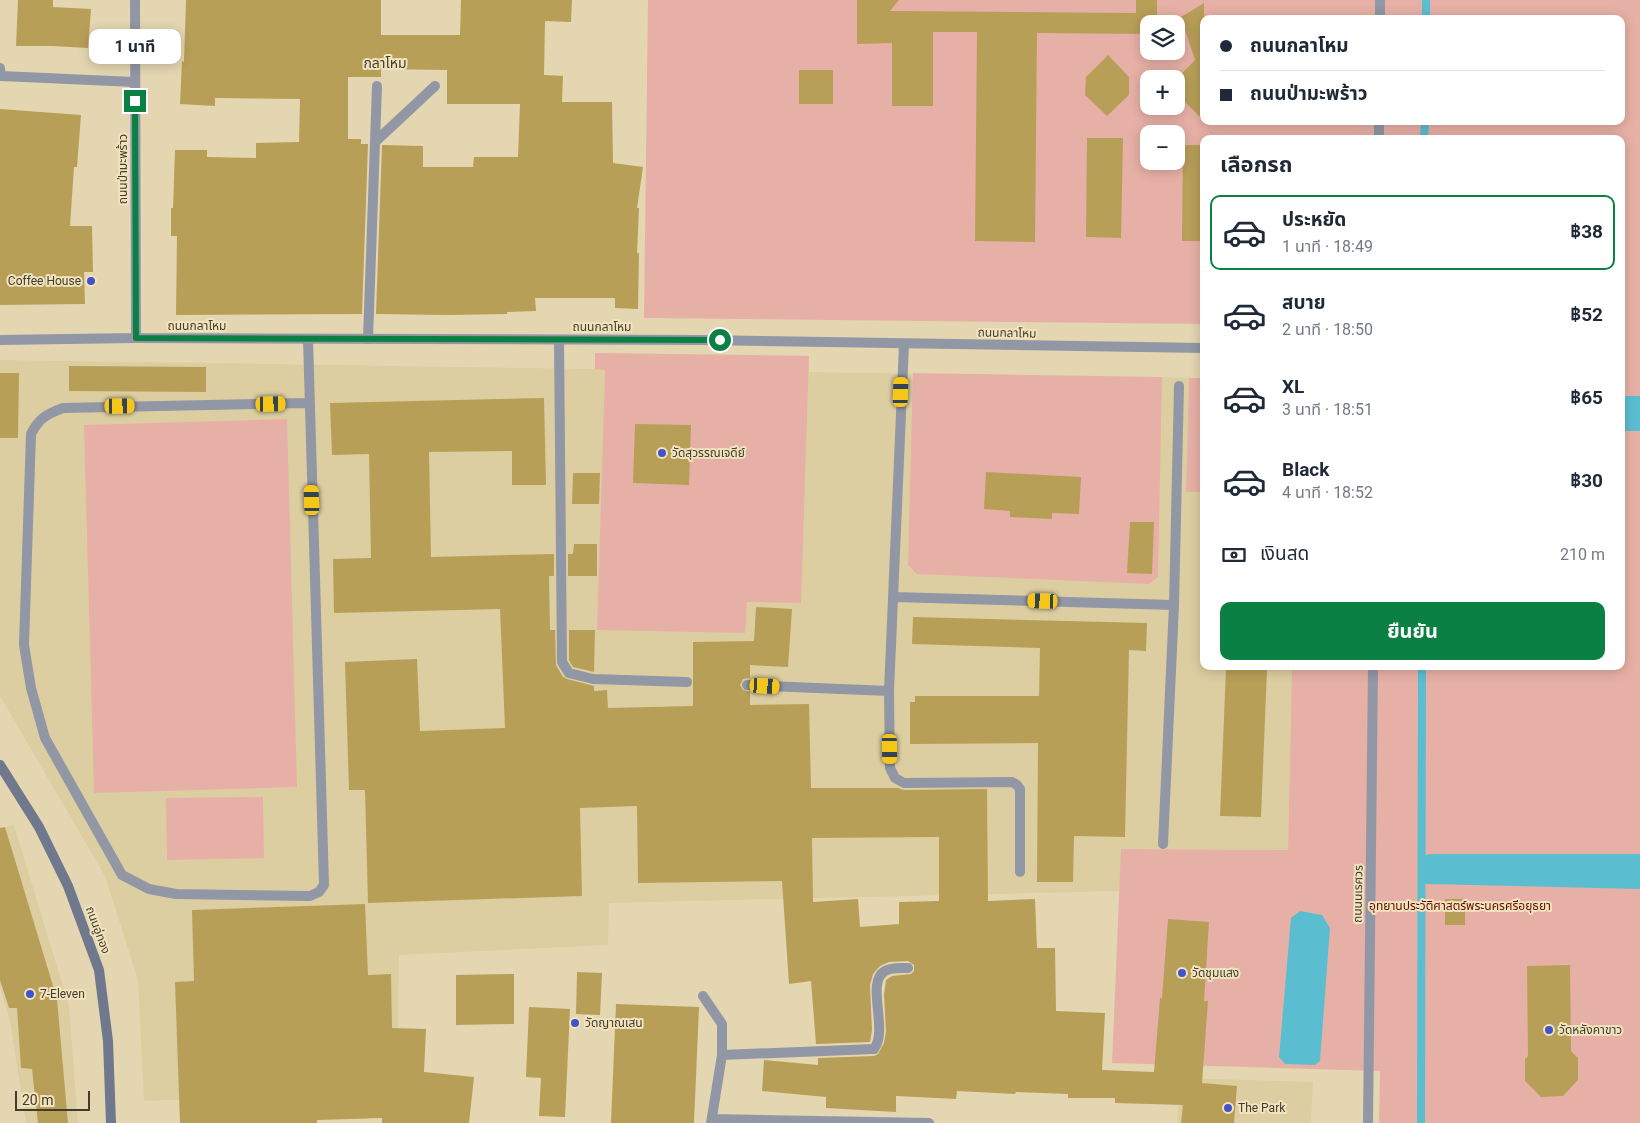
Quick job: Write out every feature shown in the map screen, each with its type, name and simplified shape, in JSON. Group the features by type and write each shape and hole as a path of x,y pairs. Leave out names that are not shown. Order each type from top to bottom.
{"main road":[{"name":"ถนนอู่ทอง","path":"0,765 39,827 68,886 99,970 108,1041 111,1123"}],"street":[{"name":"ถนนป่ามะพร้าว","path":"135,0 136,338"},
{"path":"1380,0 1380,15"},
{"path":"0,68 1,76 135,82"},
{"path":"368,339 376,86"},
{"path":"375,142 435,86"},
{"name":"ถนนกลาโหม","path":"0,340 136,338 702,340 1200,348"},
{"path":"308,339 324,885 319,892 310,896 176,894 149,889 122,875 45,738 31,688 24,645 31,434 36,424 46,414 63,408 309,403"},
{"path":"559,340 562,662 570,673 593,679 687,682"},
{"path":"904,344 889,691 890,768 895,778 904,783 1012,782 1017,785 1020,789 1020,872"},
{"path":"1163,844 1174,605 1180,386"},
{"path":"893,596 1174,605"},
{"name":"ถนนนเรศวร","path":"1368,1123 1373,670"},
{"path":"747,685 889,691"},
{"path":"722,1054 874,1049 878,1044 880,1032 876,985 880,975 886,970 908,968"},
{"path":"703,996 722,1024 722,1054 712,1121 929,1123"}],"shaded area":[{"path":"595,353 809,356 809,372 1200,378 1200,670 1292,670 1288,850 1122,849 1120,891 609,903 608,945 399,955 397,1091 144,1101 138,980 105,876 0,696 0,360 595,369"},
{"path":"14,825 69,1006 78,1123 26,1123 10,1021 0,986 0,829"},
{"path":"1180,1078 1313,1082 1311,1123 1177,1123"}],"green space":[{"name":"อุทยานประวัติศาสตร์พระนครศรีอยุธยา","path":"648,0 1640,0 1640,1123 1379,1123 1380,1071 1112,1063 1121,849 1288,850 1292,670 1625,670 1625,135 1200,135 1200,324 644,318"},
{"path":"595,353 809,356 801,603 747,602 745,633 597,630 605,370 595,369"},
{"path":"913,373 1162,377 1158,577 1149,584 917,574 908,565"},
{"path":"1189,378 1200,378 1200,492 1186,492"},
{"path":"287,419 297,787 94,793 84,425"},
{"path":"263,797 264,858 167,860 166,798"}],"water":[{"path":"1625,396 1640,396 1640,431 1625,431"},
{"path":"1430,854 1640,854 1640,889 1427,884 1420,881 1420,857"},
{"path":"1300,911 1322,915 1330,928 1320,1061 1315,1065 1285,1064 1279,1057 1291,918"}],"building":[{"path":"18,0 53,0 53,7 91,9 88,48 16,46"},
{"path":"186,0 381,0 381,35 460,35 461,0 572,0 571,22 545,21 544,75 563,76 562,102 612,102 613,163 643,167 637,208 639,208 637,253 639,253 638,309 615,308 615,298 535,298 536,311 507,312 507,314 376,314 382,145 423,146 423,167 473,167 474,157 518,157 520,104 447,104 447,70 381,69 381,77 348,77 348,139 361,139 361,144 368,144 362,314 176,315 177,236 171,236 175,150 207,150 207,157 256,158 256,143 299,142 300,99 215,98 215,106 180,104 182,61 184,62"},
{"path":"857,0 899,0 890,11 1136,13 1136,0 1157,0 1157,15 1140,15 1140,34 1037,33 1035,242 975,241 977,32 933,32 933,106 892,106 892,43 857,44"},
{"path":"1204,3 1204,15 1200,15 1200,117 1185,102 1185,70 1195,60 1185,29 1184,15"},
{"path":"1108,55 1129,77 1129,95 1107,116 1085,95 1086,77"},
{"path":"799,70 833,70 833,104 799,104"},
{"path":"0,109 81,115 77,167 74,167 70,226 92,226 93,272 84,272 85,304 0,305"},
{"path":"1087,138 1123,138 1121,238 1086,237"},
{"path":"1185,145 1200,145 1200,241 1182,241"},
{"path":"69,366 206,367 206,392 69,391"},
{"path":"0,373 19,373 18,438 0,438"},
{"path":"544,398 546,485 512,485 512,451 429,452 431,557 554,554 554,576 549,576 550,630 555,630 556,665 563,677 567,679 594,686 594,691 607,690 608,708 693,706 693,642 754,641 756,607 792,609 788,667 750,665 750,678 743,679 740,685 743,690 750,692 750,705 809,704 811,788 987,789 988,901 1035,899 1037,948 1055,948 1056,1011 1105,1013 1102,1070 1154,1072 1168,919 1209,922 1204,1001 1208,1001 1202,1083 1237,1086 1234,1123 1181,1123 1183,1105 1115,1103 1115,1098 1068,1098 1068,1094 957,1091 956,1099 896,1096 896,1112 826,1108 826,1097 762,1091 764,1060 818,1065 818,1058 874,1056 878,1054 884,1043 886,1031 884,995 886,980 892,976 911,974 914,971 914,965 908,961 889,962 880,966 873,974 870,985 872,1030 870,1042 816,1044 811,981 789,984 782,881 638,883 637,806 580,808 582,896 368,903 365,790 349,790 345,662 417,659 420,731 505,728 500,609 334,613 333,559 371,558 369,454 332,455 330,403","holes":["939,837 939,901 899,902 899,924 860,927 858,899 813,902 812,838"]},
{"path":"635,424 691,425 689,485 633,483"},
{"path":"986,472 1081,477 1079,514 1052,513 1052,519 1010,517 1010,511 984,509"},
{"path":"573,473 600,473 599,504 572,504"},
{"path":"1130,522 1154,522 1152,574 1127,573"},
{"path":"574,544 597,544 597,576 568,576 568,554 573,554"},
{"path":"913,617 1147,623 1146,651 1129,650 1125,837 1074,836 1073,882 1037,882 1038,743 910,744 910,702 915,702 915,696 1039,696 1040,648 912,644"},
{"path":"569,630 595,630 594,672 573,667 569,660"},
{"path":"1226,670 1267,670 1261,817 1220,816"},
{"path":"5,827 57,999 68,1123 38,1123 32,1069 21,1068 17,1008 9,1008 0,980 0,828"},
{"path":"1445,899 1465,899 1465,925 1445,925"},
{"path":"365,904 368,975 391,974 392,1028 426,1029 424,1072 474,1077 469,1123 382,1123 382,1118 317,1120 317,1123 180,1123 175,982 194,981 192,910"},
{"path":"1570,965 1571,1051 1578,1058 1578,1080 1563,1096 1541,1097 1525,1081 1525,1059 1528,1056 1527,966"},
{"path":"577,972 602,973 600,1015 576,1014"},
{"path":"514,974 514,1024 456,1025 456,975"},
{"path":"616,1004 699,1007 694,1123 611,1123"},
{"path":"529,1007 570,1009 565,1117 539,1116 541,1078 526,1077"}],"waterway":[{"path":"1426,0 1426,15"},
{"path":"1424,135 1425,125"},
{"path":"1421,1123 1422,670"}],"place":[{"name":"Coffee House","path":"91,281"},
{"name":"วัดสุวรรณเจดีย์","path":"662,453"},
{"name":"วัดชุมแสง","path":"1182,973"},
{"name":"7-Eleven","path":"30,994"},
{"name":"วัดญาณเสน","path":"575,1023"},
{"name":"วัดหลังคาขาว","path":"1549,1030"},
{"name":"The Park","path":"1228,1108"}],"district":[{"name":"กลาโหม","path":"385,63"}],"route":[{"path":"135,101 136,338 720,340"}]}
